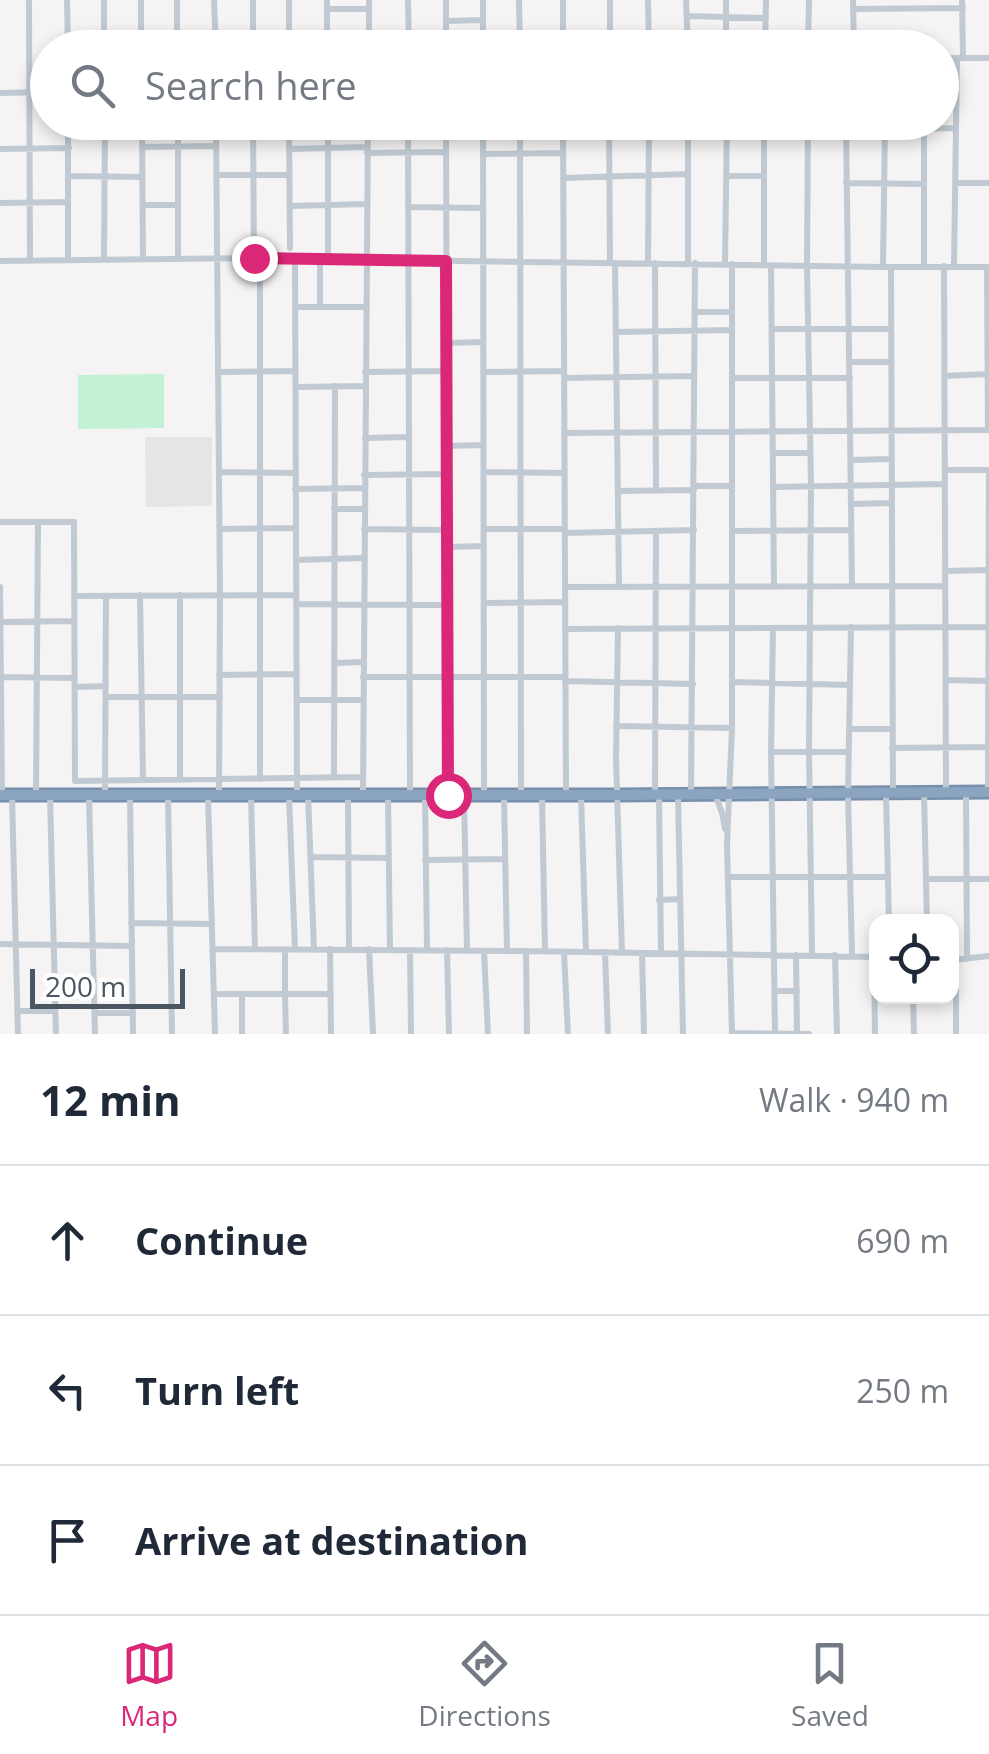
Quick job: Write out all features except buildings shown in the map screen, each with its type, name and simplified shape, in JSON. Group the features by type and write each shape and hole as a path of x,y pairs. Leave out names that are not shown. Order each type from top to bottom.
{"highway":[{"path":"4,795 988,792"}],"street":[{"path":"29,0 30,260"},
{"path":"67,0 68,30"},
{"path":"104,0 104,30"},
{"path":"141,30 142,0"},
{"path":"177,0 177,30"},
{"path":"214,0 215,30"},
{"path":"253,0 253,30"},
{"path":"289,30 290,0"},
{"path":"408,0 409,30"},
{"path":"446,0 446,30"},
{"path":"483,0 483,30"},
{"path":"520,0 520,30"},
{"path":"563,0 563,30"},
{"path":"610,0 610,30"},
{"path":"648,0 649,30"},
{"path":"686,0 687,30"},
{"path":"726,0 727,30"},
{"path":"766,0 766,30"},
{"path":"808,0 808,30"},
{"path":"327,30 327,4 370,5 369,30"},
{"path":"854,30 853,4 963,4 959,76"},
{"path":"686,16 766,18"},
{"path":"446,21 483,20"},
{"path":"960,58 989,58"},
{"path":"0,92 29,92"},
{"path":"68,140 68,260"},
{"path":"104,259 105,140"},
{"path":"142,140 143,258"},
{"path":"178,140 178,258"},
{"path":"215,1034 212,924 220,697 216,140"},
{"path":"253,140 260,371 260,779"},
{"path":"289,140 290,248"},
{"path":"320,307 328,140"},
{"path":"363,794 367,140"},
{"path":"408,140 410,795"},
{"path":"446,140 448,795"},
{"path":"484,140 484,795"},
{"path":"520,140 521,795"},
{"path":"562,140 566,795"},
{"path":"609,140 619,587"},
{"path":"649,140 656,490"},
{"path":"683,1034 680,899 684,794 692,728 694,628 695,312 688,140"},
{"path":"726,140 732,312 732,728 727,845 732,1034 809,1034"},
{"path":"764,140 772,329 774,587"},
{"path":"808,140 812,954"},
{"path":"846,140 852,586"},
{"path":"885,140 892,627 887,878 890,914"},
{"path":"924,140 924,266"},
{"path":"954,266 956,140"},
{"path":"142,147 216,146"},
{"path":"0,149 68,148"},
{"path":"289,149 446,152"},
{"path":"484,154 562,153"},
{"path":"563,178 688,174"},
{"path":"216,175 289,175"},
{"path":"68,176 142,177"},
{"path":"726,176 764,176"},
{"path":"846,183 924,184"},
{"path":"956,183 989,184"},
{"path":"0,204 68,202"},
{"path":"290,206 366,204"},
{"path":"143,205 178,205"},
{"path":"408,207 483,208"},
{"path":"294,949 298,794 295,258"},
{"path":"0,261 295,258 988,266 989,430 564,432"},
{"path":"944,266 946,793"},
{"path":"296,307 365,307"},
{"path":"695,312 732,312"},
{"path":"772,329 889,329"},
{"path":"616,332 732,330"},
{"path":"446,343 483,342"},
{"path":"850,362 890,362"},
{"path":"944,376 988,370"},
{"path":"218,372 295,371"},
{"path":"365,372 446,372"},
{"path":"482,372 694,376"},
{"path":"732,378 850,378"},
{"path":"334,778 335,386"},
{"path":"296,387 364,386"},
{"path":"364,438 408,437"},
{"path":"446,446 483,445"},
{"path":"773,453 810,452"},
{"path":"851,460 890,459"},
{"path":"945,470 989,470 988,792"},
{"path":"219,472 295,473"},
{"path":"484,472 564,473"},
{"path":"364,474 446,474"},
{"path":"773,487 945,484"},
{"path":"618,491 732,486"},
{"path":"296,489 364,488"},
{"path":"851,504 890,503"},
{"path":"334,508 364,509"},
{"path":"0,522 74,522 76,781 362,778"},
{"path":"36,796 38,522"},
{"path":"220,529 296,528"},
{"path":"484,528 694,530"},
{"path":"364,529 447,530"},
{"path":"732,531 851,530"},
{"path":"656,532 661,953"},
{"path":"447,547 484,546"},
{"path":"296,560 363,558"},
{"path":"945,572 989,570"},
{"path":"565,587 945,586"},
{"path":"0,587 1,781 15,944 18,1034"},
{"path":"74,596 220,594 334,604 447,605"},
{"path":"180,595 180,779"},
{"path":"104,796 106,596"},
{"path":"140,596 143,779"},
{"path":"484,603 565,602"},
{"path":"0,622 74,621"},
{"path":"565,628 989,626"},
{"path":"851,627 848,794 852,955"},
{"path":"618,628 616,795 622,952"},
{"path":"772,628 770,794 775,1034"},
{"path":"334,663 362,662"},
{"path":"219,675 296,674"},
{"path":"362,677 520,677 693,684"},
{"path":"0,678 106,686"},
{"path":"946,680 988,681"},
{"path":"732,682 850,685"},
{"path":"106,697 220,697"},
{"path":"297,700 362,700"},
{"path":"616,726 732,728"},
{"path":"850,729 892,729"},
{"path":"892,748 988,747"},
{"path":"772,752 849,752"},
{"path":"966,792 967,959"},
{"path":"924,793 927,914"},
{"path":"298,794 311,857 314,949"},
{"path":"348,794 349,949"},
{"path":"715,794 727,845"},
{"path":"388,795 390,950"},
{"path":"425,795 427,950"},
{"path":"464,795 467,950"},
{"path":"504,795 507,951"},
{"path":"542,795 545,951"},
{"path":"50,796 56,1034"},
{"path":"88,796 95,1034"},
{"path":"130,796 133,1034"},
{"path":"168,796 172,1034"},
{"path":"251,796 256,950"},
{"path":"582,796 586,952"},
{"path":"311,857 388,858"},
{"path":"425,860 505,860"},
{"path":"728,877 887,878"},
{"path":"926,879 989,880"},
{"path":"660,900 680,899"},
{"path":"131,923 212,924"},
{"path":"0,944 131,946"},
{"path":"285,949 286,1034"},
{"path":"330,949 331,1034"},
{"path":"212,950 526,950 869,956"},
{"path":"370,950 373,1034"},
{"path":"410,950 411,1034"},
{"path":"447,950 449,1034"},
{"path":"526,950 526,1034"},
{"path":"484,951 488,1034"},
{"path":"564,952 568,1034"},
{"path":"605,952 608,1034"},
{"path":"642,953 644,1034"},
{"path":"796,955 797,1034"},
{"path":"835,955 837,1034"},
{"path":"959,960 989,956"},
{"path":"774,992 797,991"},
{"path":"214,994 331,994"},
{"path":"242,995 242,1034"},
{"path":"875,1004 875,1034"},
{"path":"914,1004 914,1034"},
{"path":"955,1004 956,1034"},
{"path":"17,1012 55,1011"},
{"path":"94,1013 132,1013"}],"shaded area":[{"path":"145,437 212,437 212,506 146,507"}],"green space":[{"path":"164,374 164,428 78,429 78,375"}],"route":[{"path":"254,258 446,261 448,795"}]}
